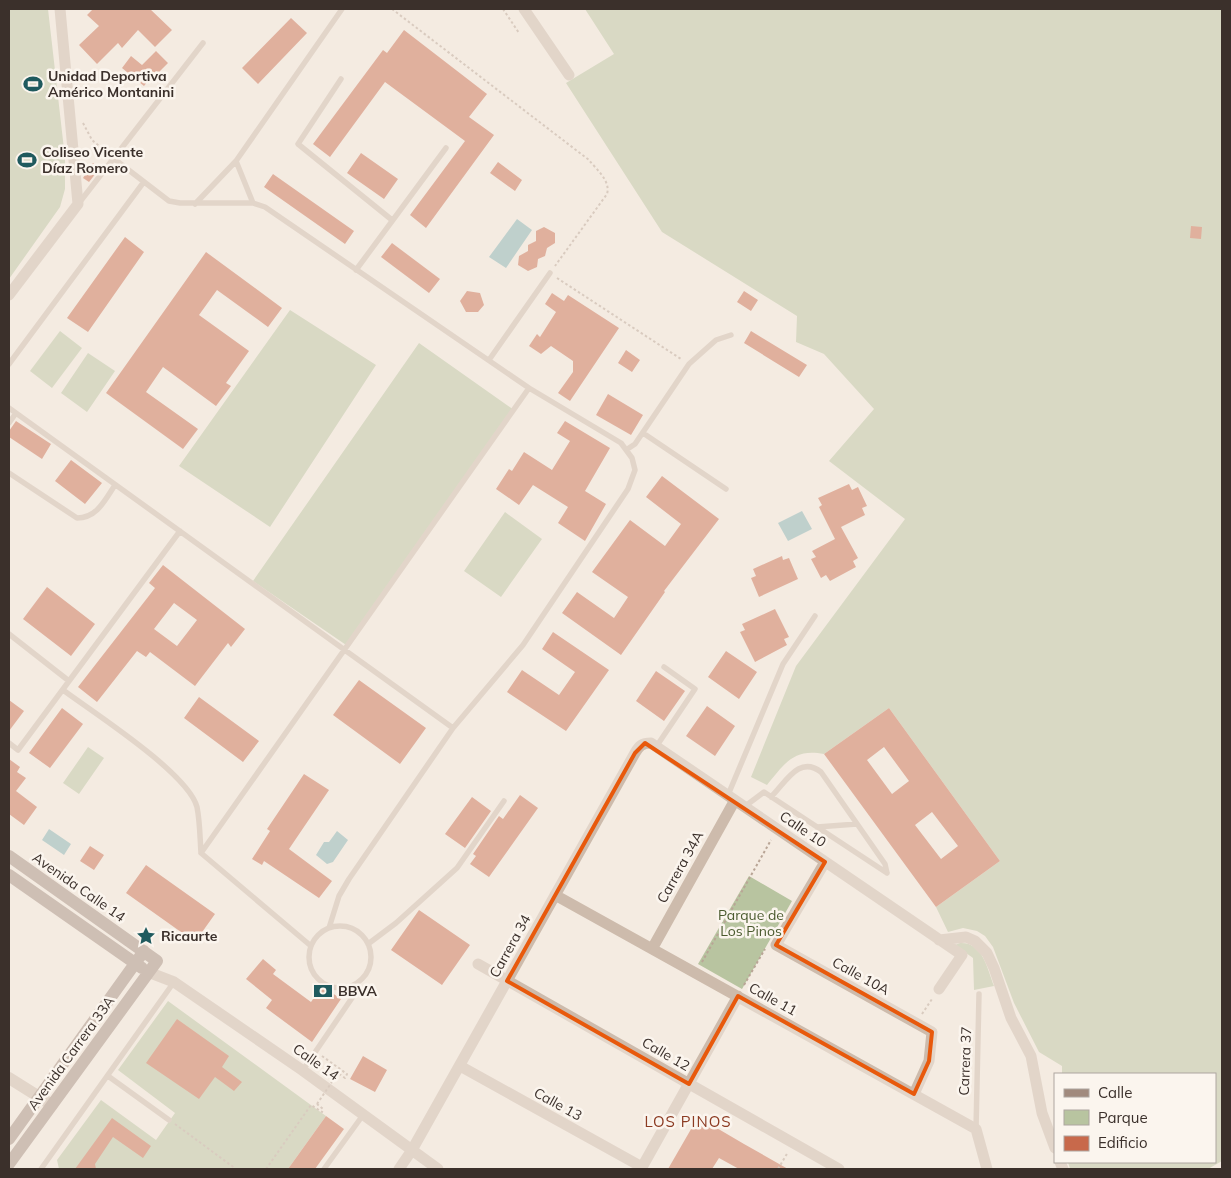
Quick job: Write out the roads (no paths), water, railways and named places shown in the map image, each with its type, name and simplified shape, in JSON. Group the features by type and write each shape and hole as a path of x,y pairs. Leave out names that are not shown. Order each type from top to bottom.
{"main road":[{"name":"Avenida Calle 14","path":"9,856 157,961"},
{"path":"9,875 148,972"},
{"name":"Avenida Carrera 33A","path":"9,1139 144,951"},
{"name":"Avenida Carrera 33A","path":"9,1164 157,961"},
{"path":"65,1061 77,1070"}],"street":[{"path":"9,295 78,204 60,9"},
{"path":"524,9 569,75"},
{"name":"Calle 10","path":"653,745 962,955 939,989"},
{"name":"Carrera 34","path":"399,1169 412,1150 460,1066 635,753 640,746 653,745"},
{"name":"Carrera 34A","path":"652,949 736,801"},
{"name":"Calle 10A","path":"825,862 776,945 932,1032 930,1061 914,1094"},
{"name":"Calle 11","path":"555,895 976,1129"},
{"path":"939,940 966,937 976,941 987,953 1011,1018 1031,1056 1042,1113 1054,1145"},
{"name":"Calle 14","path":"157,961 174,982"},
{"name":"Calle 12","path":"478,964 839,1169"},
{"name":"Calle 14","path":"148,972 174,982 302,1070 438,1169"},
{"path":"642,1168 738,996"},
{"name":"Calle 13","path":"460,1066 642,1168"},
{"path":"9,1078 52,1105"},
{"path":"976,1129 988,1169"}],"lane":[{"path":"195,204 236,161 342,9"},
{"path":"78,204 202,43"},
{"path":"341,79 298,144 392,220"},
{"path":"356,270 446,148"},
{"path":"113,158 143,183 169,201 195,204 253,203 265,208 529,388 621,443 632,458 635,470 628,489 523,645 453,728 348,879 339,896 329,928"},
{"path":"236,161 253,203"},
{"path":"9,364 143,183"},
{"path":"489,360 550,273"},
{"path":"626,450 635,444 689,364 716,340 731,335"},
{"path":"202,853 529,388"},
{"path":"9,408 453,728"},
{"path":"9,423 16,413"},
{"path":"643,433 726,489"},
{"path":"9,473 77,518 91,516 115,485"},
{"path":"9,743 18,750 180,531"},
{"path":"736,801 784,664 815,616"},
{"path":"9,634 69,681"},
{"path":"653,745 696,688 664,667"},
{"path":"63,690 172,771 188,789 197,807 202,853 311,946"},
{"path":"736,801 764,792 772,798 887,873 886,864 821,772 813,766 806,765 798,768 772,798"},
{"path":"368,944 396,923 456,868 504,801"},
{"path":"817,827 857,824"},
{"path":"348,927 363,936 368,944 371,964 367,973 352,986 334,988 318,980 310,964 311,946 321,932 329,928 348,927"},
{"path":"41,1169 174,982"},
{"path":"302,1070 354,995 352,986"},
{"name":"Carrera 37","path":"976,1129 979,994"},
{"path":"108,1076 169,1120"},
{"path":"324,1169 363,1115"}],"water":[{"path":"517,219 532,230 506,268 489,257"},
{"path":"802,511 812,529 788,541 778,523"},
{"path":"49,829 71,844 64,855 42,840"},
{"path":"337,831 348,840 333,862 327,864 316,855 324,842 329,842"}],"place":[{"name":"Unidad Deportiva Américo Montanini","path":"33,84"},
{"name":"Coliseo Vicente Díaz Romero","path":"27,160"},
{"name":"Ricaurte","path":"146,936"},
{"name":"BBVA","path":"323,991"}],"district":[{"name":"LOS PINOS","path":"688,1121"}],"park label":[{"name":"Parque de Los Pinos","path":"751,924"}]}
